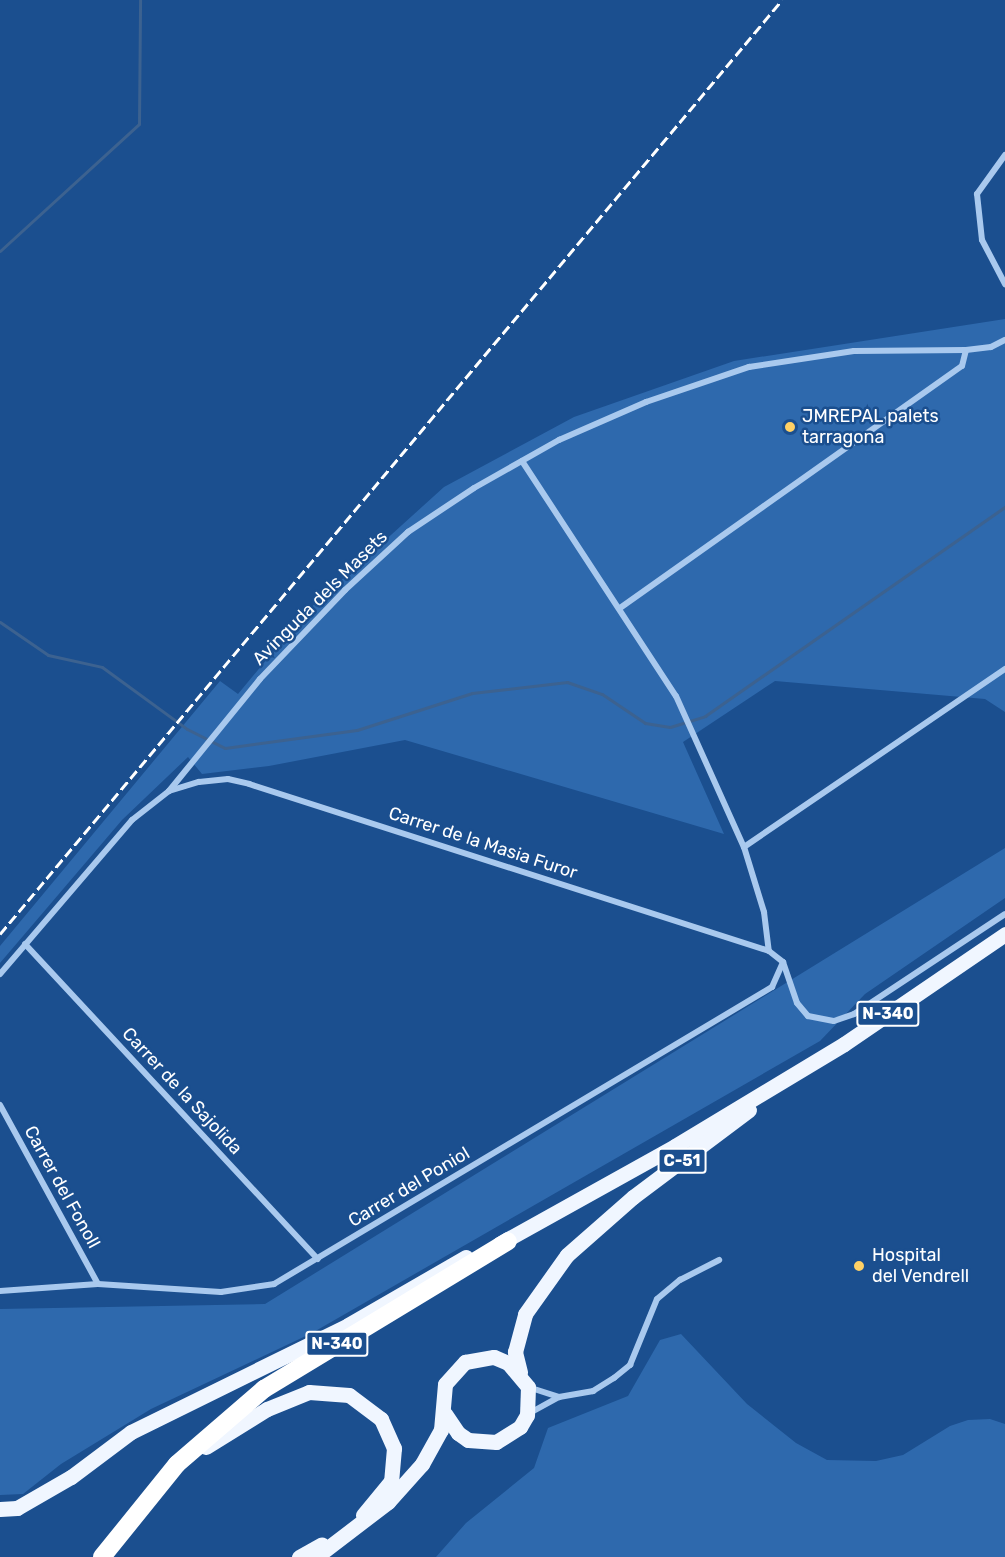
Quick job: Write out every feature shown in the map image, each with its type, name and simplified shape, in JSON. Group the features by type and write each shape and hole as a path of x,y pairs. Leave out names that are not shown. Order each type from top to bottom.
{"highway":[{"name":"N-340","path":"102,1557 177,1464 264,1389 508,1241"}],"main road":[{"name":"N-340","path":"508,1241 844,1044 1005,934"},
{"name":"C-51","path":"520,1372 515,1353 525,1314 567,1255 592,1230 745,1115 768,1090"},
{"path":"0,1509 17,1508 71,1477 131,1432 348,1325 467,1256 508,1241"},
{"path":"316,1557 388,1502 437,1442 445,1414 446,1384 465,1362 494,1357 520,1372 528,1387 527,1415 509,1437 489,1443 468,1440 443,1447 430,1468 394,1507 326,1557"},
{"path":"177,1464 267,1409 309,1392 349,1395 381,1419 394,1448 391,1481 354,1525 299,1557"},
{"path":"445,1414 450,1424 468,1440"}],"street":[{"path":"1005,155 977,194 982,240 1005,284"},
{"name":"Avinguda dels Masets","path":"169,791 260,679 345,590 408,532 522,461 646,402 749,367 854,351 966,350 991,347 1005,340"},
{"path":"620,608 962,366 966,350"},
{"path":"522,461 620,608 684,712 744,847 764,912 769,951"},
{"path":"744,847 1005,669"},
{"name":"Carrer de la Masia Furor","path":"169,791 199,782 228,779 249,784 769,951 783,962"},
{"path":"0,974 132,820 169,791"},
{"path":"783,962 802,1010 819,1020 834,1021 854,1014 1005,914"},
{"name":"Carrer de la Sajolida","path":"25,945 318,1259"},
{"name":"Carrer del Poniol","path":"0,1291 98,1284 221,1292 274,1284 772,987 783,962"},
{"name":"Carrer del Fonoll","path":"0,1104 98,1284"},
{"path":"527,1415 559,1397 593,1391 630,1365 657,1299 680,1280 719,1260"},
{"path":"528,1387 559,1397"}],"shaded area":[{"path":"1005,319 1005,712 985,699 775,681 683,742 724,834 405,740 269,766 202,774 188,757 122,820 0,963 0,946 220,681 238,694 307,611 444,487 574,417 734,361"},
{"path":"1005,848 1005,898 865,994 820,1041 312,1333 151,1409 61,1464 23,1494 0,1495 0,1309 265,1304"},
{"path":"681,1334 747,1404 796,1443 827,1460 876,1461 903,1455 950,1426 968,1420 990,1419 1005,1424 1005,1557 436,1557 466,1523 534,1468 548,1428 628,1396 660,1340"}],"waterway":[{"path":"0,251 139,124 140,0"},
{"path":"0,622 48,655 102,667 187,729 225,748 357,730 472,693 567,682 602,694 645,723 670,727 705,716 1005,507"}],"railway":[{"path":"0,934 782,0"}],"place":[{"name":"JMREPAL palets tarragona","path":"790,427"},
{"name":"Hospital del Vendrell","path":"859,1266"}]}
